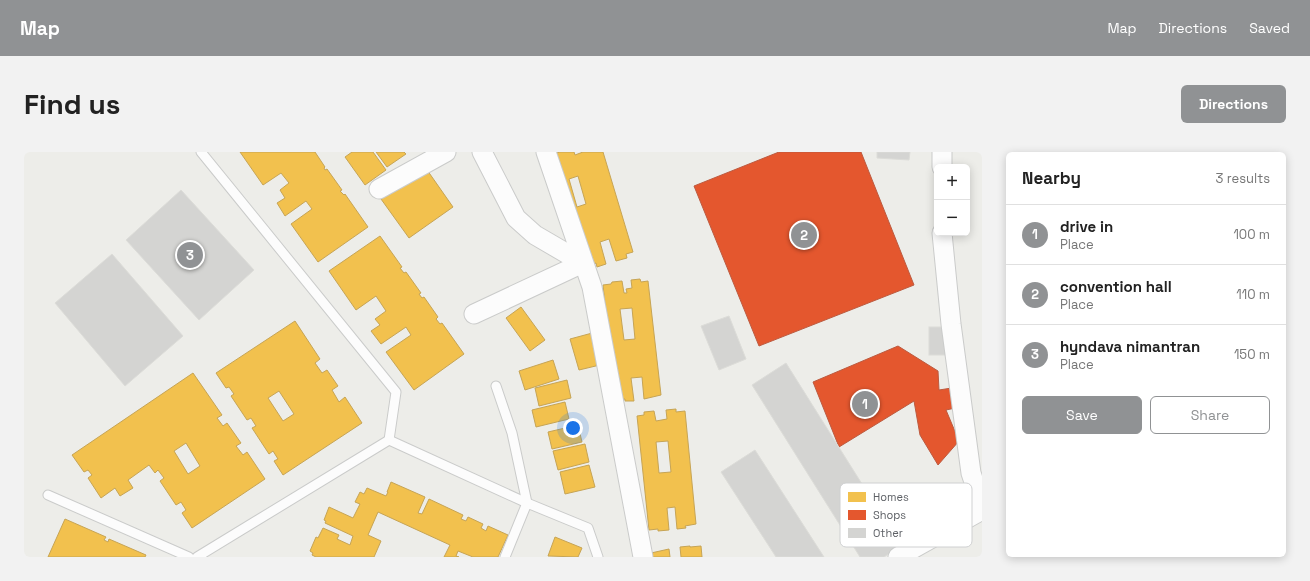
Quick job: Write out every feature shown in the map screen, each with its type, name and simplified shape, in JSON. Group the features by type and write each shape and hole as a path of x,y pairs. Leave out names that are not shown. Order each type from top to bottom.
{"street":[{"path":"379,189 446,152"},
{"path":"482,152 516,218 535,235 583,263"},
{"path":"546,152 592,287 643,557"},
{"path":"942,152 942,164"},
{"path":"942,236 951,324 971,473 982,506"},
{"path":"474,314 583,263"},
{"path":"972,516 982,510"},
{"path":"898,557 916,547"}],"lane":[{"path":"201,152 396,392 389,440"},
{"path":"496,386 512,434 527,502 505,557"},
{"path":"389,440 588,528 598,557"},
{"path":"197,557 389,440"},
{"path":"48,495 189,557"}],"building: Homes":[{"path":"240,152 315,152 325,167 325,170 327,169 342,190 340,191 344,195 345,194 368,227 318,262 291,224 312,209 306,201 285,216 277,203 285,198 280,190 289,183 281,173 263,185"},
{"path":"352,152 373,152 386,170 365,185 345,157"},
{"path":"376,152 404,152 406,154 387,167"},
{"path":"560,152 574,152 575,155 583,152 603,152 633,252 626,254 627,258 616,261 609,239 600,242 606,264 597,267 596,263 587,266 553,154","holes":["578,176 586,204 577,207 569,179"]},
{"path":"425,167 453,207 409,238 381,199"},
{"path":"380,236 402,267 400,268 404,273 406,272 421,293 419,294 422,298 424,297 438,317 436,319 440,324 442,323 464,354 414,390 386,352 411,335 406,327 381,344 371,331 380,325 375,319 386,311 376,296 356,310 329,271"},
{"path":"640,279 641,282 648,281 661,395 644,399 642,377 631,378 634,401 625,401 625,399 615,400 603,285 622,281 624,293 627,293 626,289 632,288 631,280","holes":["632,308 635,339 624,340 620,309"]},
{"path":"521,307 545,340 530,351 506,318"},
{"path":"295,321 320,359 315,363 322,373 327,370 338,386 332,390 339,402 345,397 362,423 283,475 274,461 278,459 273,451 269,454 252,428 256,426 251,418 247,420 231,396 234,394 229,387 226,388 216,373","holes":["279,391 294,414 283,421 268,398"]},
{"path":"596,332 604,364 579,370 570,339"},
{"path":"553,360 559,379 525,390 519,371"},
{"path":"193,373 222,415 217,418 223,426 227,423 241,443 236,446 243,455 247,452 265,479 192,528 182,513 186,510 181,502 176,505 160,481 164,478 158,470 155,473 149,465 128,480 133,488 120,496 115,488 101,498 88,478 92,475 88,470 84,472 72,455","holes":["186,443 200,466 188,474 174,451"]},
{"path":"567,380 571,398 539,406 535,388"},
{"path":"565,402 569,419 536,427 532,410"},
{"path":"676,409 676,412 685,411 696,524 685,526 686,528 677,529 675,507 667,508 669,530 658,531 658,529 649,530 637,416 644,415 644,412 654,411 656,421 667,419 666,410","holes":["668,441 671,472 659,473 656,442"]},
{"path":"578,425 582,442 552,449 548,432"},
{"path":"585,444 589,462 558,470 553,451"},
{"path":"589,465 595,487 565,494 560,472"},
{"path":"391,482 425,497 418,513 422,514 429,499 463,515 461,519 466,521 468,517 483,524 481,528 486,531 488,526 508,535 498,557 473,557 458,551 456,556 459,557 444,557 450,545 378,512 368,535 381,541 374,557 316,557 312,555 313,553 310,551 316,537 318,538 323,528 339,535 337,539 350,545 353,536 325,523 326,521 324,520 329,507 353,518 360,504 355,502 360,492 364,494 367,488 386,496"},
{"path":"65,519 106,537 104,540 108,542 109,539 146,555 145,557 48,557"},
{"path":"555,537 582,548 578,557 548,556"},
{"path":"701,546 702,557 681,557 680,547"},
{"path":"669,549 670,557 651,557 651,553"}],"building: Shops":[{"path":"779,152 861,152 914,285 759,346 694,186"},
{"path":"898,346 938,371 939,390 958,387 960,407 946,410 959,441 938,465 920,435 914,401 839,447 813,382"}],"building: Other":[{"path":"877,152 910,152 909,160 877,158"},
{"path":"181,190 254,270 199,320 126,240"},
{"path":"112,254 183,336 125,386 55,303"},
{"path":"729,316 746,359 719,370 701,326"},
{"path":"929,327 948,327 948,355 929,355"},
{"path":"786,363 861,483 840,483 840,525 752,385"},
{"path":"755,450 824,557 776,557 721,472"},
{"path":"854,547 899,547 884,557 860,557"}],"place":[{"name":"convention hall","path":"804,235"},
{"name":"hyndava nimantran","path":"190,255"},
{"name":"drive in","path":"865,404"}]}
